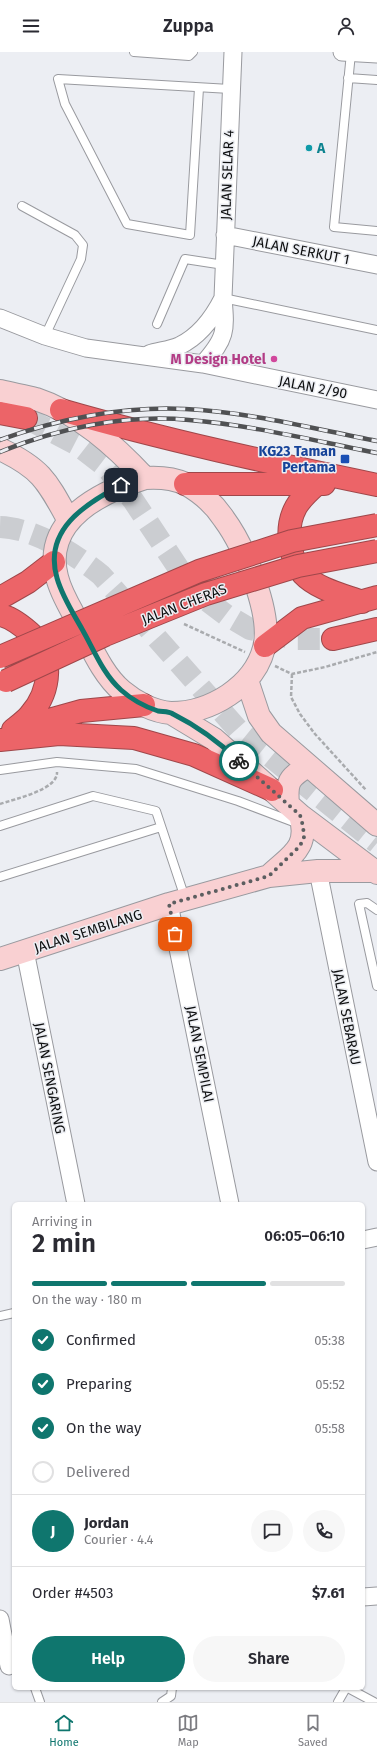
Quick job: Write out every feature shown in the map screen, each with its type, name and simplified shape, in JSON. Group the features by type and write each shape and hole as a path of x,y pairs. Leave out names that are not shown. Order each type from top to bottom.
{"highway":[{"path":"61,410 127,429 249,459 377,487"},
{"path":"0,413 26,418"},
{"path":"185,484 317,484 377,487"},
{"path":"317,484 304,496 291,518 289,533 291,549 296,562 304,575 333,592 369,600"},
{"name":"JALAN CHERAS","path":"0,657 199,571 292,541 377,525"},
{"name":"JALAN CHERAS","path":"3,682 105,635 206,594 298,566 377,551"},
{"path":"0,598 28,582 54,562"},
{"path":"255,649 302,618 369,600"},
{"path":"0,615 14,620 32,634 43,650 48,668 48,680 37,706 29,716 4,735"},
{"path":"333,639 377,629"},
{"path":"4,735 82,711 144,705"},
{"path":"4,735 59,734 134,738 194,755 272,790"}],"main road":[{"path":"0,391 37,399 61,410 106,439 145,478"},
{"path":"0,449 26,462 42,476 69,521"},
{"path":"171,713 194,710 214,703 228,695 247,680 262,657 255,649 266,620 259,592 237,541 224,518 212,504 185,484 168,478 145,478 121,485 85,506 69,521 61,533 56,547 54,562 57,578 64,596 107,675 122,691 144,705 171,713 214,739 303,819 375,872"},
{"path":"247,680 257,710 264,724 271,733 377,825"},
{"name":"JALAN SEMBILANG","path":"269,876 300,846 304,837 303,819 286,788 291,778 308,766"},
{"name":"JALAN SEMBILANG","path":"0,959 177,902 269,876 318,871 375,872"}],"street":[{"name":"JALAN SELAR 4","path":"202,364 215,351 226,325 223,298 230,90 233,52"},
{"path":"342,52 377,54"},
{"name":"JALAN SERKUT 1","path":"225,235 377,265"},
{"name":"JALAN SELAR 4","path":"143,356 179,346 199,333 213,317 223,298"},
{"name":"JALAN 2/90","path":"0,318 45,336 86,348 202,364 377,400"},
{"name":"JALAN SEBARAU","path":"318,871 377,1162"},
{"name":"JALAN SEMPILAI","path":"177,902 230,1202"},
{"name":"JALAN SENGARING","path":"25,951 76,1202"},
{"path":"365,1240 377,1237"},
{"path":"365,1598 377,1596"},
{"path":"0,1619 8,1666"}],"lane":[{"path":"134,52 189,56 192,52"},
{"path":"357,53 348,78 334,227 377,231"},
{"path":"348,78 377,80"},
{"path":"199,88 190,235 127,224 65,104 58,79 199,88 230,90"},
{"path":"22,206 75,234 82,245 81,259 45,336"},
{"path":"157,324 185,259 224,265"},
{"path":"223,298 377,330"},
{"path":"0,770 57,762 136,769 238,801 303,819"},
{"path":"0,826 93,796 156,811 161,827 177,902"},
{"path":"0,878 161,827"},
{"path":"377,910 367,903 359,904 377,986"},
{"path":"0,1316 12,1313"},
{"path":"36,1690 40,1702"},
{"path":"162,1702 171,1696 172,1690"},
{"path":"338,1702 346,1690"},
{"path":"351,1690 374,1702"}],"path":[{"path":"184,624 255,649"},
{"path":"274,666 292,674 325,667 377,652"},
{"path":"292,674 291,697 300,714 314,734 362,786 370,797"},
{"path":"0,804 35,792 52,784 57,776 57,762"}],"tunnel":[{"path":"26,418 76,444 106,467 133,500 193,590 226,615 250,629 297,639 333,639"},
{"path":"0,527 13,528 40,537 67,551 101,575 240,732 377,843"}],"railway":[{"path":"0,440 44,426 91,416 138,410 185,409 258,417 377,441"},
{"path":"0,452 45,436 93,425 117,421 165,419 213,422 283,434 377,453"}],"way so far":[{"path":"175,934 169,904 269,876 300,846 304,837 300,815 239,761"}],"place":[{"name":"A","path":"309,148"},
{"name":"M Design Hotel","path":"274,359"},
{"name":"KG23 Taman Pertama","path":"345,459"}],"route":[{"path":"121,485 85,506 69,521 61,533 56,547 54,562 57,578 64,596 107,675 122,691 144,705 171,713 192,725 214,739 239,761"}]}
